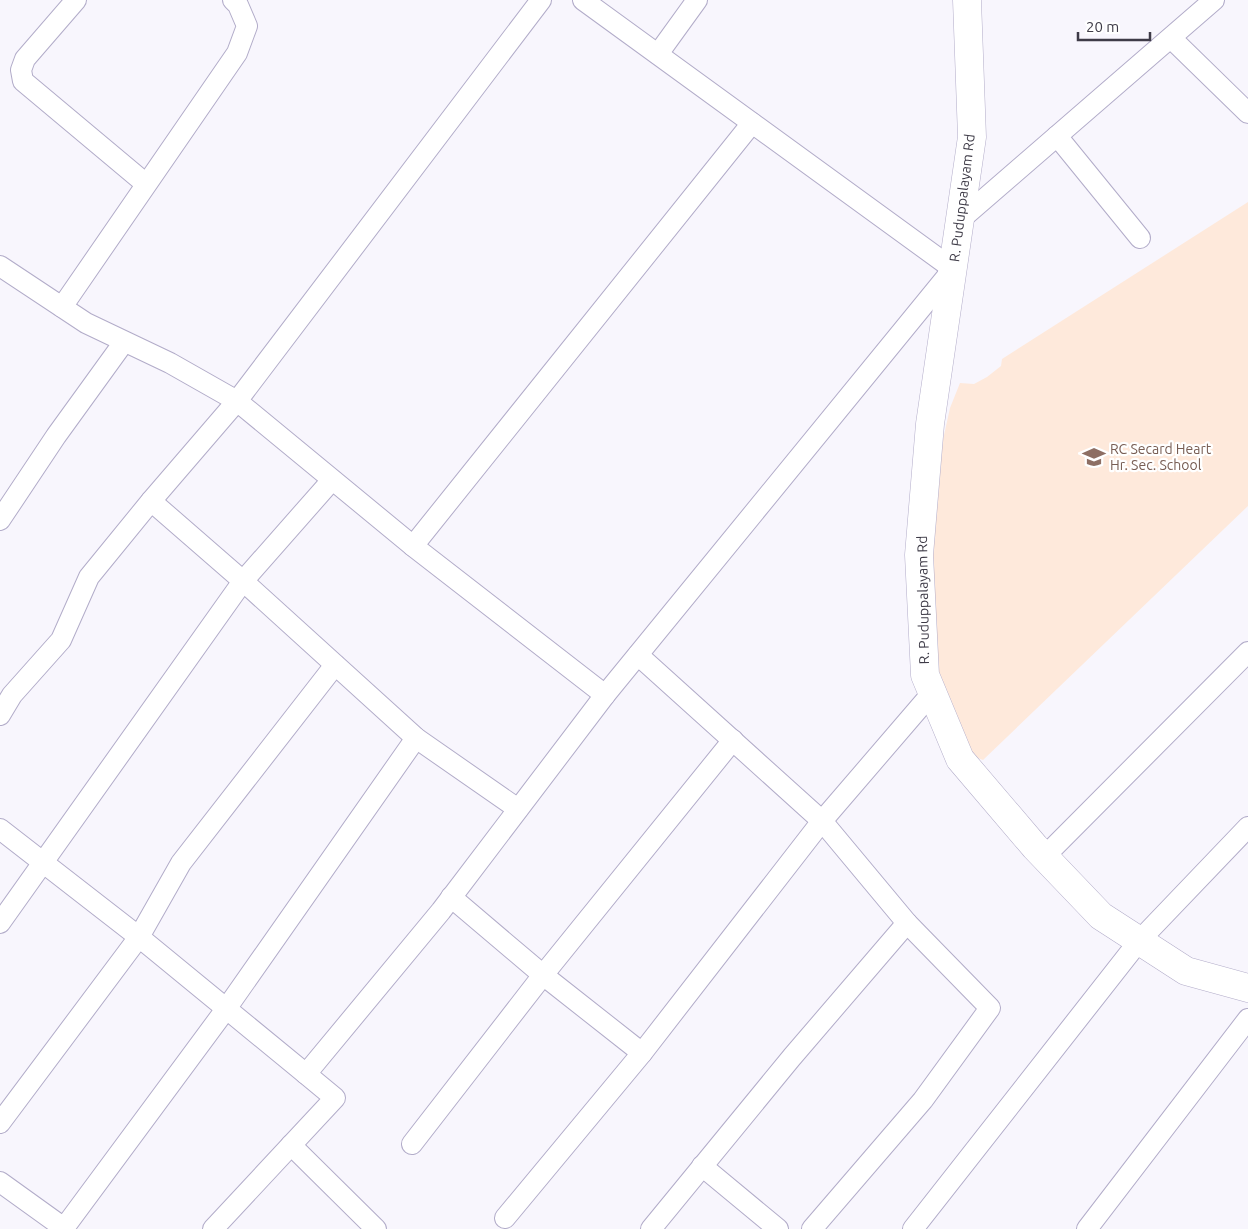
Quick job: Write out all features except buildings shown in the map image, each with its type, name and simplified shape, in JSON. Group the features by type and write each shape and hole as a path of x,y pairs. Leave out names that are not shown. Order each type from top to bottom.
{"main road":[{"name":"R. Puduppalayam Rd","path":"967,0 972,137 930,424 919,556 925,675 960,759 1044,856 1101,916 1186,971 1248,988"}],"street":[{"path":"76,0 25,59 21,70 23,81 146,184"},
{"path":"62,307 237,53 248,26 238,5 233,0"},
{"path":"0,715 12,695 61,640 89,577 150,501 237,401 541,0"},
{"path":"306,1074 451,897 605,695 953,269 582,0"},
{"path":"658,54 697,0"},
{"path":"960,220 1214,0"},
{"path":"1171,38 1248,113"},
{"path":"413,546 752,123"},
{"path":"1057,136 1140,238"},
{"path":"0,266 86,324 170,363 237,401 413,546 605,695"},
{"path":"0,520 56,436 124,342"},
{"path":"0,923 243,581 332,480"},
{"path":"150,501 243,581 416,738 518,809"},
{"path":"1044,856 1248,652"},
{"path":"638,655 822,821 907,923 990,1008 924,1100 812,1229"},
{"path":"0,1124 139,937 181,863 335,665"},
{"path":"505,1218 642,1053 822,821 932,692"},
{"path":"0,1182 64,1228 226,1009 416,738"},
{"path":"412,1144 543,975 733,740"},
{"path":"913,1229 1140,941 1248,827"},
{"path":"0,829 139,937 335,1098 213,1229"},
{"path":"451,897 543,975 642,1053"},
{"path":"651,1229 792,1056 907,923"},
{"path":"1087,1229 1248,1020"},
{"path":"291,1145 376,1229"},
{"path":"702,1166 778,1229"}],"shaded area":[{"name":"RC Secard Heart Hr. Sec. School","path":"1248,202 1248,506 983,760 970,755 932,678 927,512 950,408 960,383 974,384 987,377 1001,366 1002,359"}],"place":[{"name":"RC Secard Heart Hr. Sec. School","path":"1094,457"}]}
